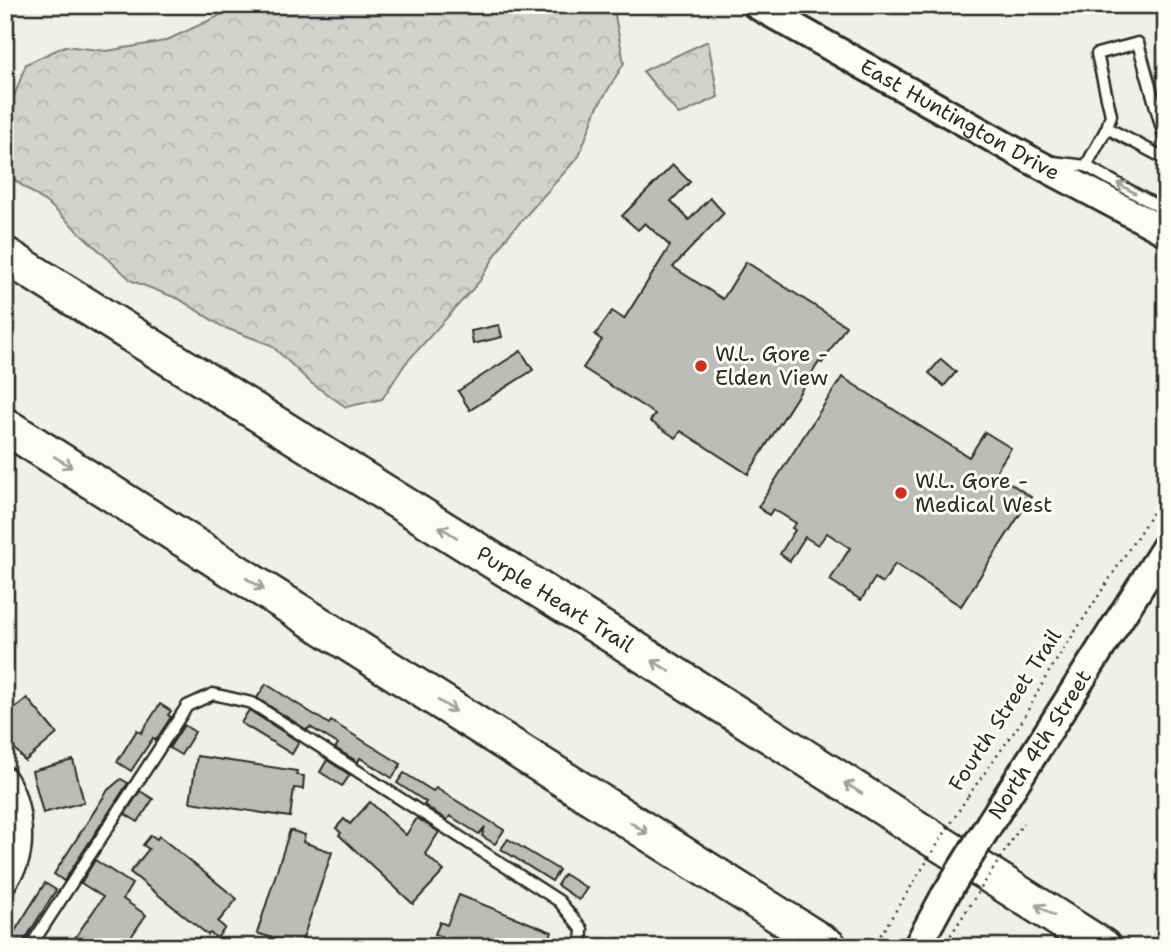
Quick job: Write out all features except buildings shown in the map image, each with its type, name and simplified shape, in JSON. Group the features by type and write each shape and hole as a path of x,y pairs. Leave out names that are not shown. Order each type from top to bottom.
{"highway":[{"name":"Purple Heart Trail","path":"5,255 617,638 1103,947"},
{"path":"5,426 829,947"}],"street":[{"name":"East Huntington Drive","path":"756,5 1031,160 1166,232"},
{"name":"North 4th Street","path":"917,947 990,822 1166,546"},
{"path":"5,776 16,801 21,843 17,865 5,885"}],"lane":[{"path":"1086,166 1107,128 1111,115 1097,54 1138,43 1166,145 1165,159 1107,128"},
{"path":"1031,160 1086,166 1166,211"},
{"path":"30,947 187,706 213,694 252,703 559,901 582,929 581,947"}],"path":[{"name":"Fourth Street Trail","path":"873,947 968,796 1022,721 1047,675 1166,492"},
{"path":"943,947 1023,823"}],"green space":[{"path":"232,5 540,5 555,15 613,5 624,63 597,108 579,156 506,238 479,282 405,364 382,399 346,407 311,383 271,345 223,327 179,299 132,281 51,206 16,181 5,158 5,121 26,64 65,46 107,51 165,41 217,17"},
{"path":"708,41 718,97 679,115 643,71"}],"place":[{"name":"W.L. Gore - Elden View","path":"701,366"},
{"name":"W.L. Gore - Medical West","path":"901,493"}]}
